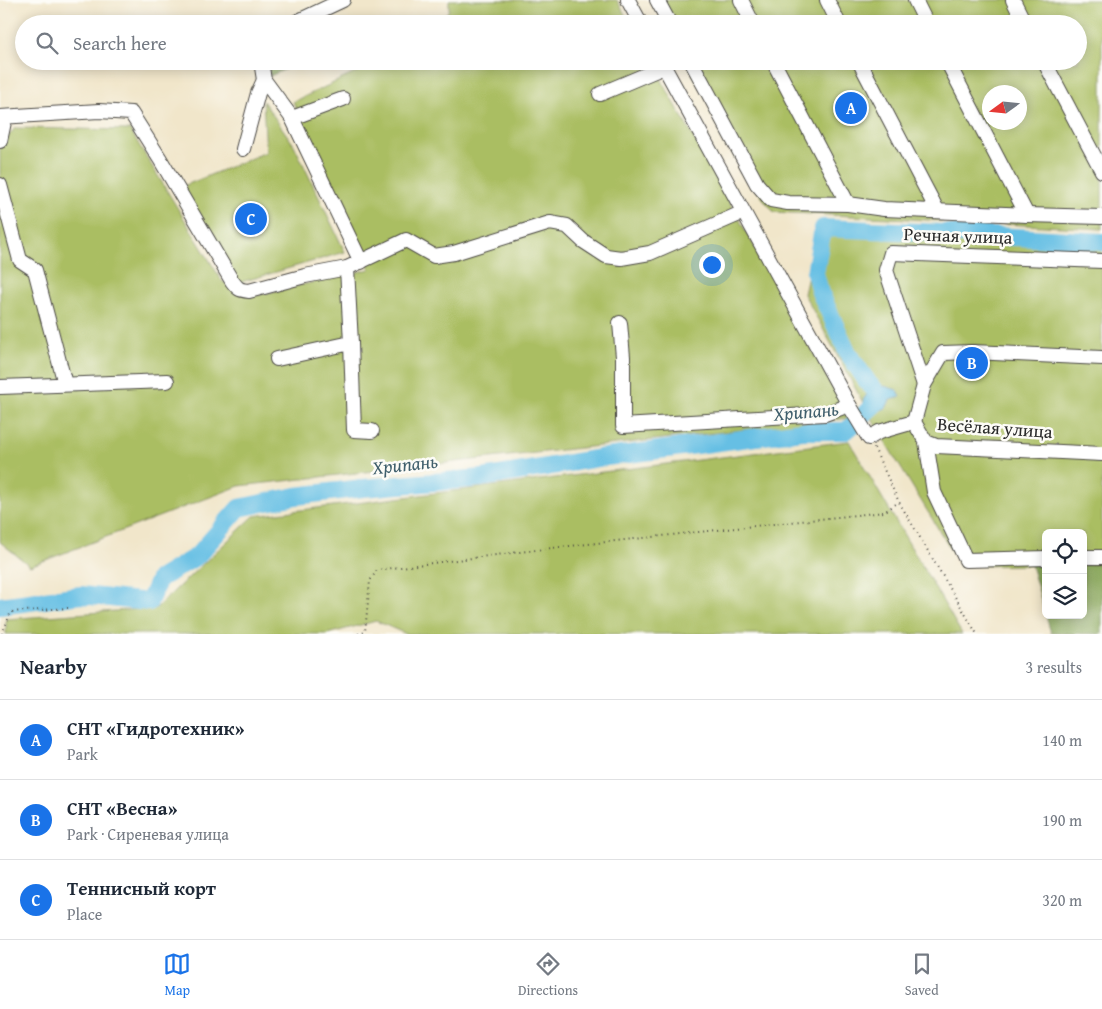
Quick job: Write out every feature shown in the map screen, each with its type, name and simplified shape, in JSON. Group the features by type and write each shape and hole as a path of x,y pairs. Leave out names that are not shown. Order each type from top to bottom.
{"street":[{"path":"311,15 343,0"},
{"path":"628,0 633,15"},
{"path":"657,0 665,15"},
{"path":"741,0 748,15"},
{"path":"827,0 834,15"},
{"path":"915,0 922,15"},
{"path":"1013,0 1020,15"},
{"path":"262,70 264,80 292,118 361,262"},
{"path":"600,94 650,70"},
{"path":"666,70 740,214 869,438"},
{"path":"696,70 757,184 771,200 788,203 848,204 884,208 1026,215 1102,216"},
{"path":"778,70 848,204"},
{"path":"864,70 937,210"},
{"path":"952,70 1026,215"},
{"path":"1049,70 1102,171"},
{"path":"243,149 258,93 264,80"},
{"path":"292,118 343,99"},
{"path":"0,141 2,117 99,111 136,113 160,159 232,281 237,288 245,291 347,268 406,240 434,256 454,253 550,223 567,226 583,241 606,256 620,258 650,253 740,214"},
{"path":"0,185 20,260 35,270 64,384"},
{"name":"Речная улица","path":"924,385 886,270 891,253 1102,261"},
{"path":"347,268 354,430 372,431"},
{"path":"620,323 623,357 623,426 825,414 849,405"},
{"path":"277,359 351,344"},
{"path":"914,422 924,385 943,353 973,352 1102,358"},
{"path":"0,387 167,381"},
{"name":"Весёлая улица","path":"869,438 879,432 914,422 926,442 936,446 1102,454"},
{"path":"926,442 934,492 966,560 1042,558"},
{"path":"1087,557 1102,557"}],"path":[{"path":"869,438 899,502 977,634"},
{"path":"358,634 364,632 370,581 377,570 560,547 884,512 899,502"},
{"path":"2,634 11,612 68,608"}],"green space":[{"path":"449,0 617,0 625,15 445,15 449,10"},
{"path":"651,0 1102,0 1102,229 774,212 761,196 691,70 1087,70 1087,15 660,15"},
{"path":"269,70 283,70 270,76"},
{"path":"361,70 656,70 850,418 239,486 30,566 0,542 0,147 15,128 130,130 222,281 250,297 370,269 293,102"},
{"path":"263,101 294,145 345,252 238,283 181,187 266,152"},
{"path":"820,221 1102,236 1102,564 1087,565 1087,529 1042,529 1042,565 961,566 879,432 804,294"},
{"path":"849,441 962,634 406,634 376,621 327,634 6,634 6,619 156,608 254,516"},
{"path":"1102,564 1102,634 1051,633 1047,619 1087,619 1087,565"},
{"path":"1031,565 1042,565 1042,602"}],"water":[{"path":"884,386 897,390 901,397 890,400 886,408 878,411 870,409 863,400 868,393"}],"waterway":[{"name":"Хрипань","path":"861,417 878,401 875,390 848,353 820,292 815,273 823,228 1102,242"},
{"name":"Хрипань","path":"0,606 81,595 149,602 159,579 197,556 239,508 296,496 481,478 599,458 802,431 846,431 854,424"}],"place":[{"name":"СНТ «Гидротехник»","path":"851,108"},
{"name":"Теннисный корт","path":"251,219"},
{"name":"СНТ «Весна»","path":"972,363"}]}
